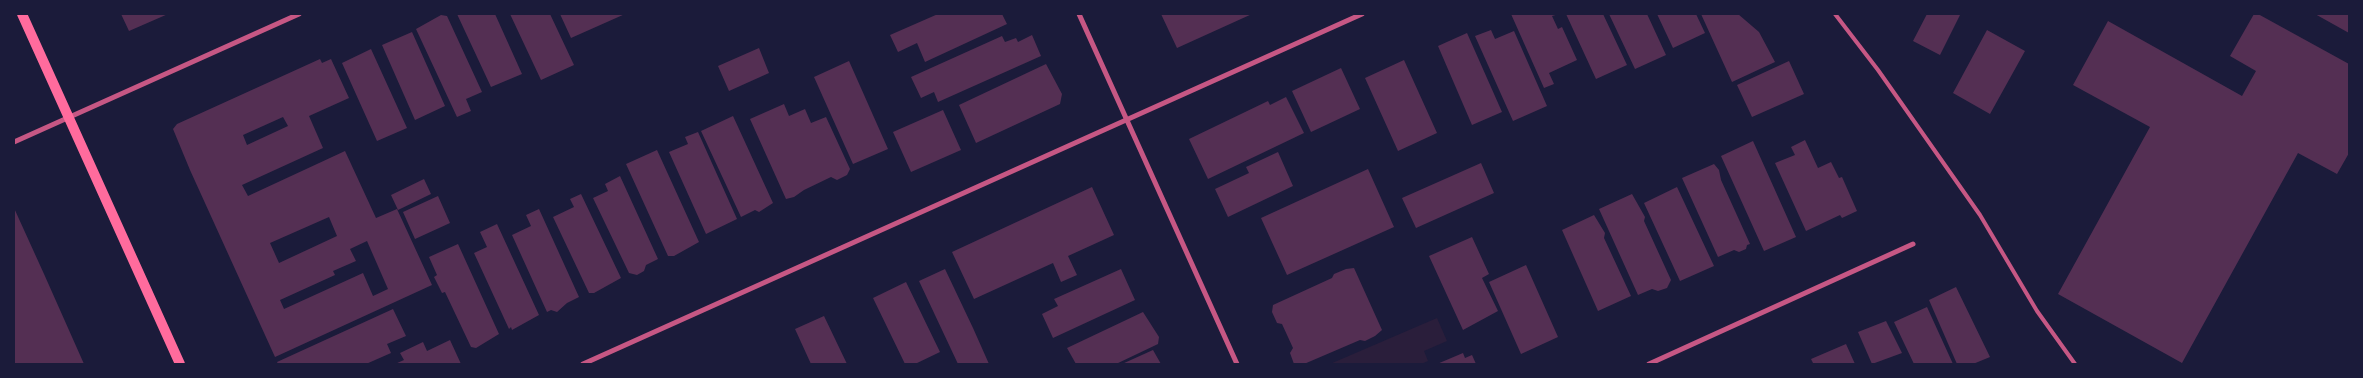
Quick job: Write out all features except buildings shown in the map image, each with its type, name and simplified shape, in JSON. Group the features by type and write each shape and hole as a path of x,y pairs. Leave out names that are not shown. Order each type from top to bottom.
{"main road":[{"path":"22,14 180,364"}],"street":[{"path":"14,142 299,14"},
{"path":"1079,14 1237,364"},
{"path":"583,364 1362,14"},
{"path":"1648,364 1914,244"}],"lane":[{"path":"1834,14 1878,70 1980,214 2037,311 2076,364"}],"shaded area":[{"path":"1437,318 1447,341 1424,351 1428,361 1421,364 1330,364"}]}
